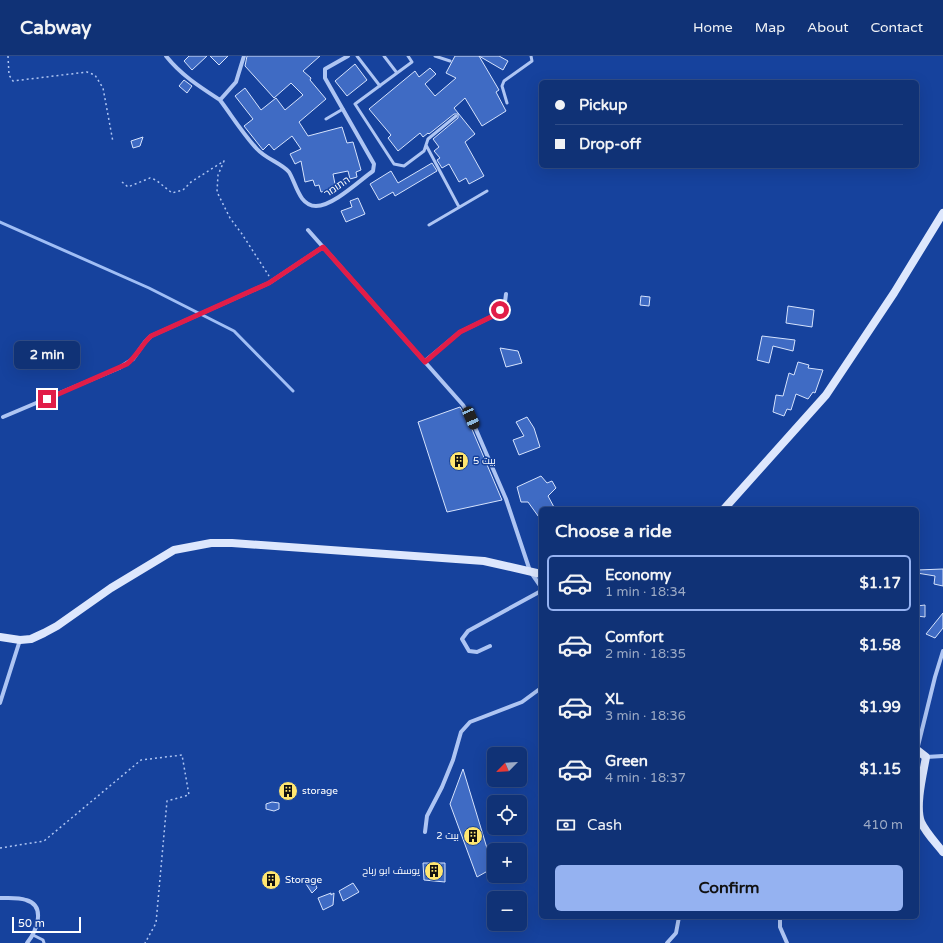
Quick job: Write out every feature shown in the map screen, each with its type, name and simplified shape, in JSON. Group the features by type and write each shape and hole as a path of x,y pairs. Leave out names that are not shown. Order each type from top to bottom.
{"street":[{"name":"התומר","path":"166,56 180,72 220,100 257,149 267,158 283,167 288,172 306,203 316,206 329,203 373,171 374,164 324,78 325,69 348,56"},
{"path":"220,100 236,82 244,56"},
{"path":"726,507 826,395 894,293 943,213"},
{"path":"308,230 463,405 471,418 506,499 530,571 539,584"},
{"path":"3,417 119,368 133,359 151,336 272,281 323,247"},
{"path":"425,362 460,332 495,315 506,302 506,294"},
{"path":"0,637 20,640 32,639 56,626 111,588 174,550 211,543 232,543 458,558 484,561 539,573"},
{"path":"490,646 477,652 469,651 462,639 468,630 539,592"},
{"path":"0,703 20,640"},
{"path":"919,742 943,651"},
{"path":"425,832 427,816 454,760 461,732 465,726 470,722 522,702 539,689"},
{"path":"919,752 926,757 943,756"},
{"path":"919,821 920,793 926,757"},
{"path":"920,817 930,835 943,852"},
{"path":"0,898 26,899 32,903 37,910 38,917 33,935 27,943"},
{"path":"667,943 676,933 679,919"},
{"path":"780,919 780,927 787,943"}],"lane":[{"path":"356,56 380,86"},
{"path":"384,56 397,73"},
{"path":"408,56 412,62 355,104 394,164 404,166 424,151 428,139 456,116"},
{"path":"435,56 450,60"},
{"path":"507,103 502,86 504,81 532,60 531,56"},
{"path":"326,119 343,110"},
{"path":"426,145 459,207"},
{"path":"429,226 487,191"},
{"path":"33,935 43,940 44,943"}],"path":[{"path":"8,56 9,75 13,81 87,72 95,75 103,88 113,142"},
{"path":"122,182 128,187 150,178 156,180 172,193 183,190 191,182 224,162 218,175 217,192 230,218 272,281"},
{"path":"0,848 44,841 142,760 182,754 189,795 167,801 156,923 145,943"}],"building":[{"path":"189,56 207,56 192,70 184,61"},
{"path":"210,56 228,56 219,65"},
{"path":"247,56 320,56 303,71 311,78 310,80 326,99 299,122 308,136 342,127 347,143 353,142 361,170 356,172 357,177 350,179 348,171 333,174 336,189 321,192 319,185 315,186 313,180 305,182 301,161 295,164 290,154 301,149 292,136 274,150 269,144 263,150 244,126 253,119 235,96 245,88 261,110 276,98 285,110 303,95 291,83 274,98 245,66"},
{"path":"455,56 479,56 499,90 496,92 506,111 482,126 465,98 454,108 475,134 465,142 484,176 469,184 466,178 459,182 449,164 442,168 437,160 440,158 434,151 439,147 433,139 458,118 458,114 454,114 423,137 420,133 398,151 388,138 391,135 369,109 415,71 419,77 430,68 436,74 425,84 435,96 456,78 446,73"},
{"path":"479,56 499,56 508,61 503,70"},
{"path":"355,64 367,80 347,96 335,81"},
{"path":"184,80 192,86 187,93 179,86"},
{"path":"143,137 140,146 133,148 131,141"},
{"path":"432,163 437,171 395,196 393,192 379,200 370,184 391,171 398,183"},
{"path":"358,198 365,214 346,222 341,211 352,207 350,201"},
{"path":"641,296 650,297 649,306 640,305"},
{"path":"788,306 814,310 812,327 786,323"},
{"path":"762,336 795,340 793,351 773,346 769,363 757,360"},
{"path":"500,348 518,351 522,363 506,367"},
{"path":"798,362 809,365 808,368 823,370 815,393 813,392 808,399 796,394 791,410 787,409 784,416 773,412 776,395 783,396 789,373 794,375"},
{"name":"بيت 5","path":"460,407 468,420 502,500 447,512 418,422"},
{"path":"527,417 534,428 540,447 519,455 513,440 524,436 516,422"},
{"path":"541,476 547,483 552,481 556,488 548,496 554,507 539,507 539,517 528,502 521,502 517,487"},
{"path":"943,569 943,586 934,584 935,576 919,573 919,570"},
{"path":"925,605 925,617 919,616 919,606"},
{"path":"943,613 943,628 935,638 926,634"},
{"name":"بيت 2","path":"463,769 487,848 487,871 477,877 450,804"},
{"path":"272,802 279,803 279,809 274,811 266,809 266,804"},
{"name":"يوسف ابو رباح","path":"423,863 445,863 445,882 424,880"},
{"path":"313,878 317,888 312,893 306,884"},
{"path":"353,883 359,892 343,901 339,891"},
{"path":"331,893 331,895 334,893 333,905 323,910 318,898"}],"waterway":[{"path":"0,222 149,288 234,331 293,391"}],"place":[{"name":"بيت 5","path":"459,461"},
{"name":"storage","path":"288,791"},
{"name":"بيت 2","path":"473,836"},
{"name":"يوسف ابو رباح","path":"434,871"},
{"name":"Storage","path":"271,880"}],"route":[{"path":"47,399 127,364 133,359 141,346 151,336 269,283 323,247 425,362 460,332 495,315 500,310"}]}
